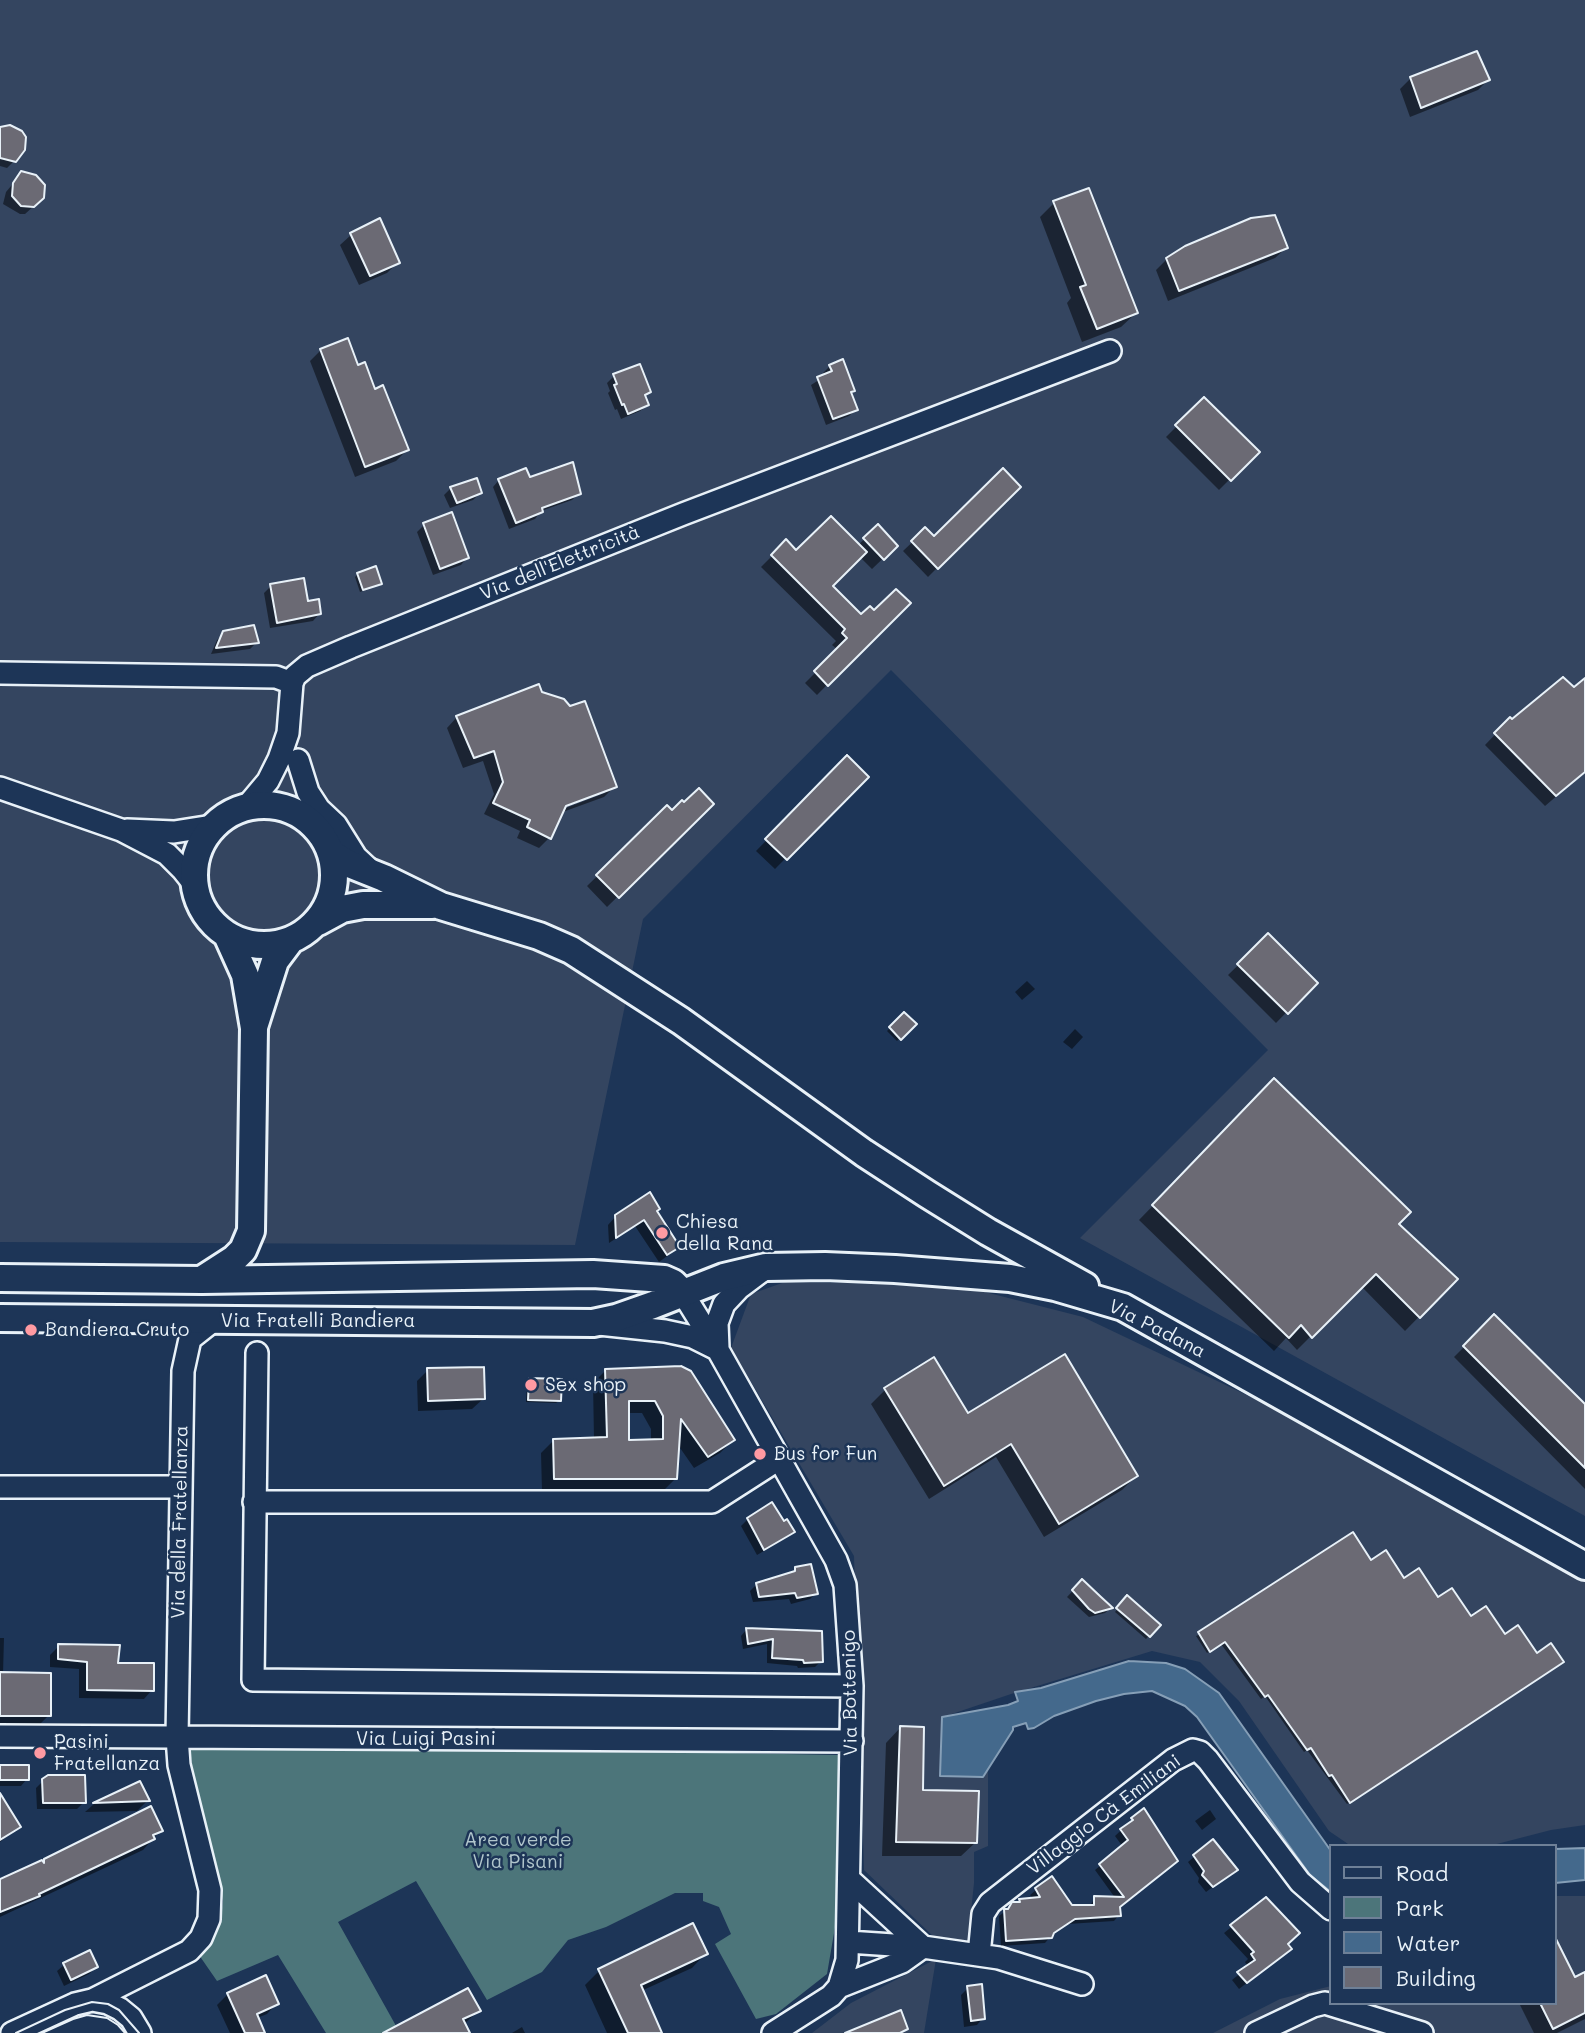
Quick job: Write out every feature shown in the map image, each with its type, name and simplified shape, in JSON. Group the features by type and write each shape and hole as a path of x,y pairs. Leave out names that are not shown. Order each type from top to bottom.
{"main road":[{"path":"318,922 330,901 334,877 331,853 322,835 307,820 289,809 268,805 247,806 228,814 212,826 194,863 194,884 200,904 211,922 227,935 247,944 268,946 290,941 342,909 363,905 441,906"},
{"path":"331,853 441,906 526,932 571,950 671,1014 864,1153 927,1194 988,1232 1123,1307"},
{"path":"227,935 244,975 254,1028 251,1231 260,1266 270,1279"},
{"path":"254,1028 275,961 290,941"},
{"path":"202,1280 243,1250 251,1231"},
{"name":"Via Padana","path":"682,1292 724,1277 766,1267 825,1266 1010,1278 1055,1287 1123,1307 1585,1566"},
{"path":"593,1274 604,1287 608,1300 605,1309 593,1323"},
{"path":"0,1278 202,1280 593,1274 664,1279 682,1292"},
{"name":"Via Fratelli Bandiera","path":"0,1318 593,1323 641,1310 682,1292"}],"street":[{"name":"Via dell'Elettricità","path":"292,683 300,671 351,647 683,514 1110,351"},
{"path":"0,673 276,677 292,683 288,733 268,781 247,806"},
{"path":"288,733 308,792 319,809 335,825 356,857 375,875"},
{"path":"298,760 298,794 307,820"},
{"path":"0,788 121,830 167,854 194,884"},
{"path":"121,830 174,832 212,826"},
{"path":"719,1350 717,1323 724,1304 766,1267"},
{"path":"682,1292 719,1350"},
{"name":"Via della Fratellanza","path":"12,2033 75,2004 92,2000 180,1957 195,1946 207,1927 210,1910 208,1878 179,1765 177,1737 182,1385 190,1339 214,1320"},
{"name":"Via Fratelli Bandiera","path":"593,1323 665,1331 693,1337 719,1350"},
{"name":"Via Bottenigo","path":"719,1350 836,1560 845,1584 852,1686 852,1741 848,1942 847,1959 839,1987"},
{"path":"257,1353 253,1680 852,1686"},
{"path":"254,1503 712,1502 779,1459"},
{"path":"0,1487 180,1487"},
{"name":"Via Luigi Pasini","path":"0,1736 852,1741"},
{"name":"Villaggio Cà Emiliani","path":"972,1954 983,1914 990,1903 1173,1760 1193,1750 1200,1752 1208,1760 1300,1882 1330,1908"},
{"path":"849,1879 930,1948"},
{"path":"848,1942 930,1948 999,1958 1082,1984"},
{"path":"773,2033 821,2003 839,1987 930,1948"},
{"path":"140,2033 134,2016 134,2000 140,1987 154,1970"},
{"path":"92,2000 120,2008 131,2018 140,2033"},
{"path":"1256,2033 1313,2006 1330,2005"},
{"path":"1331,2005 1422,2033"}],"shaded area":[{"path":"0,0 1585,0 1585,1516 1080,1238 1268,1050 891,670 643,919 575,1245 0,1242"},
{"path":"785,1282 906,1284 981,1291 1083,1317 1255,1399 1585,1579 1585,1825 1551,1830 1497,1844 1348,1844 1329,1831 1239,1701 1200,1662 1152,1651 946,1716 941,1769 988,1771 988,1846 974,1852 968,1941 936,1939 864,1870 854,1556 731,1348 751,1294"},
{"path":"1557,1896 1585,1896 1585,2033 1213,2033 1280,1999 1330,1986 1330,2005 1557,2005"},
{"path":"936,1959 924,2033 812,2033 851,2003"}],"green space":[{"name":"Area verde Via Pisani","path":"189,1743 838,1755 839,1904 827,1974 776,2014 756,2019 715,1944 731,1934 719,1907 703,1901 703,1893 675,1893 606,1927 568,1940 542,1972 487,2000 416,1881 338,1922 400,2033 326,2033 278,1955 217,1981 199,1955 219,1927 223,1901 214,1854 196,1795"}],"water":[{"path":"1129,1661 1166,1663 1185,1669 1219,1693 1330,1850 1330,1891 1310,1875 1197,1717 1185,1706 1152,1691 1096,1701 1054,1716 1034,1728 1028,1729 1026,1723 1013,1727 983,1777 940,1776 942,1717 1008,1705 1018,1701 1015,1692 1041,1688"},
{"path":"1585,1848 1585,1880 1557,1883 1557,1849"}],"building":[{"path":"1477,51 1490,80 1421,108 1410,77"},
{"path":"10,125 22,131 26,137 25,150 16,162 0,158 0,127"},
{"path":"21,171 36,175 45,185 44,198 34,207 21,206 12,196 13,183"},
{"path":"1089,188 1138,313 1097,329 1080,287 1086,285 1053,201"},
{"path":"1275,215 1288,248 1179,291 1166,258 1185,246 1251,218"},
{"path":"380,218 400,263 370,276 350,233"},
{"path":"348,338 358,365 365,362 375,389 383,385 409,450 365,467 320,349"},
{"path":"843,359 855,391 851,392 858,410 833,419 817,377 832,371 829,365"},
{"path":"640,364 651,392 645,395 649,405 628,414 614,385 617,384 613,374"},
{"path":"1204,397 1260,452 1231,481 1175,425"},
{"path":"573,462 581,494 542,508 543,512 516,523 498,479 526,468 530,477"},
{"path":"1003,468 1021,487 938,569 911,541 925,527 934,536"},
{"path":"477,478 482,493 457,503 450,487"},
{"path":"452,512 469,558 440,569 423,523"},
{"path":"831,516 867,552 833,586 861,614 870,606 874,610 896,589 911,603 828,686 814,671 847,638 842,633 845,629 771,555 786,539 796,550"},
{"path":"878,524 898,546 884,560 863,538"},
{"path":"376,566 382,584 363,590 357,573"},
{"path":"304,578 308,601 319,599 321,614 277,623 270,584"},
{"path":"254,625 259,643 216,648 223,631"},
{"path":"1563,677 1574,687 1585,678 1585,772 1556,796 1494,733 1510,717 1512,719"},
{"path":"539,684 542,692 564,699 570,706 585,701 617,787 566,806 551,839 527,827 530,820 493,803 503,782 494,751 474,758 456,716"},
{"path":"847,755 869,777 787,860 765,839"},
{"path":"699,788 714,804 619,898 596,875 667,805 672,810"},
{"path":"1268,933 1318,983 1288,1014 1237,964"},
{"path":"904,1012 917,1024 901,1040 889,1027"},
{"path":"1274,1078 1411,1212 1399,1224 1458,1279 1420,1318 1376,1274 1312,1338 1301,1325 1289,1338 1152,1205"},
{"path":"650,1192 660,1209 657,1211 680,1247 667,1255 644,1220 616,1238 615,1215"},
{"path":"1494,1314 1585,1404 1585,1468 1463,1346"},
{"path":"1065,1354 1138,1476 1059,1524 1011,1444 944,1486 884,1388 934,1357 968,1413"},
{"path":"681,1366 691,1371 735,1440 708,1457 681,1419 677,1479 554,1479 553,1439 607,1437 605,1369","holes":["629,1401 655,1401 663,1416 663,1439 629,1440"]},
{"path":"484,1367 485,1399 428,1401 427,1368"},
{"path":"529,1378 562,1379 561,1401 528,1400"},
{"path":"772,1502 795,1532 764,1550 747,1518"},
{"path":"1353,1532 1371,1560 1386,1550 1404,1578 1419,1568 1438,1597 1452,1588 1471,1616 1486,1606 1505,1634 1518,1625 1537,1653 1551,1643 1564,1662 1350,1803 1332,1775 1329,1776 1311,1748 1307,1750 1268,1695 1265,1697 1225,1642 1210,1652 1198,1632"},
{"path":"811,1564 818,1594 797,1598 795,1593 759,1597 756,1583 795,1571 795,1567"},
{"path":"1082,1579 1113,1608 1095,1613 1089,1609 1072,1590"},
{"path":"1127,1595 1161,1625 1150,1637 1116,1608"},
{"path":"746,1628 822,1631 823,1662 804,1663 803,1660 772,1658 773,1639 748,1644"},
{"path":"58,1644 120,1645 118,1663 154,1663 154,1691 87,1690 87,1662 58,1659"},
{"path":"0,1672 51,1673 51,1716 0,1716"},
{"path":"900,1726 924,1727 923,1790 979,1791 977,1843 896,1842"},
{"path":"0,1765 29,1765 29,1780 0,1780"},
{"path":"48,1775 85,1775 86,1803 43,1803 42,1779"},
{"path":"140,1781 150,1801 93,1803"},
{"path":"0,1793 21,1827 0,1840"},
{"path":"151,1806 163,1831 153,1835 155,1839 39,1894 40,1896 0,1912 0,1879 42,1860 44,1863 44,1859"},
{"path":"1144,1808 1178,1861 1120,1907 1121,1916 1075,1919 1054,1933 1052,1938 1006,1941 1004,1909 1008,1909 1012,1902 1020,1902 1019,1899 1040,1897 1035,1888 1052,1876 1072,1905 1094,1905 1094,1896 1124,1897 1099,1864 1128,1840 1120,1829"},
{"path":"1213,1839 1238,1870 1213,1887 1202,1875 1204,1871 1193,1855"},
{"path":"1266,1897 1300,1933 1288,1944 1292,1949 1247,1983 1237,1972 1255,1960 1251,1954 1254,1952 1230,1925"},
{"path":"693,1923 708,1954 641,1985 662,2033 628,2033 598,1969"},
{"path":"1557,1941 1575,1977 1585,1972 1585,2013 1553,2029 1541,2005 1557,2005"},
{"path":"90,1950 98,1967 71,1980 63,1963"},
{"path":"266,1975 279,2004 257,2014 265,2033 245,2033 227,1993"},
{"path":"982,1984 985,2019 971,2021 967,1986"},
{"path":"468,1988 481,2011 463,2019 470,2033 383,2033"},
{"path":"901,2010 908,2029 900,2033 845,2033"}],"tram line":[{"path":"16,2033 65,2010 92,2002 108,2004 119,2010 139,2033"},
{"path":"42,2033 87,2015 107,2018 125,2033"}],"place":[{"name":"Chiesa della Rana","path":"662,1233"},
{"name":"Bandiera Cruto","path":"31,1330"},
{"name":"Sex shop","path":"531,1385"},
{"name":"Bus for Fun","path":"760,1454"},
{"name":"Pasini Fratellanza","path":"40,1753"}]}
